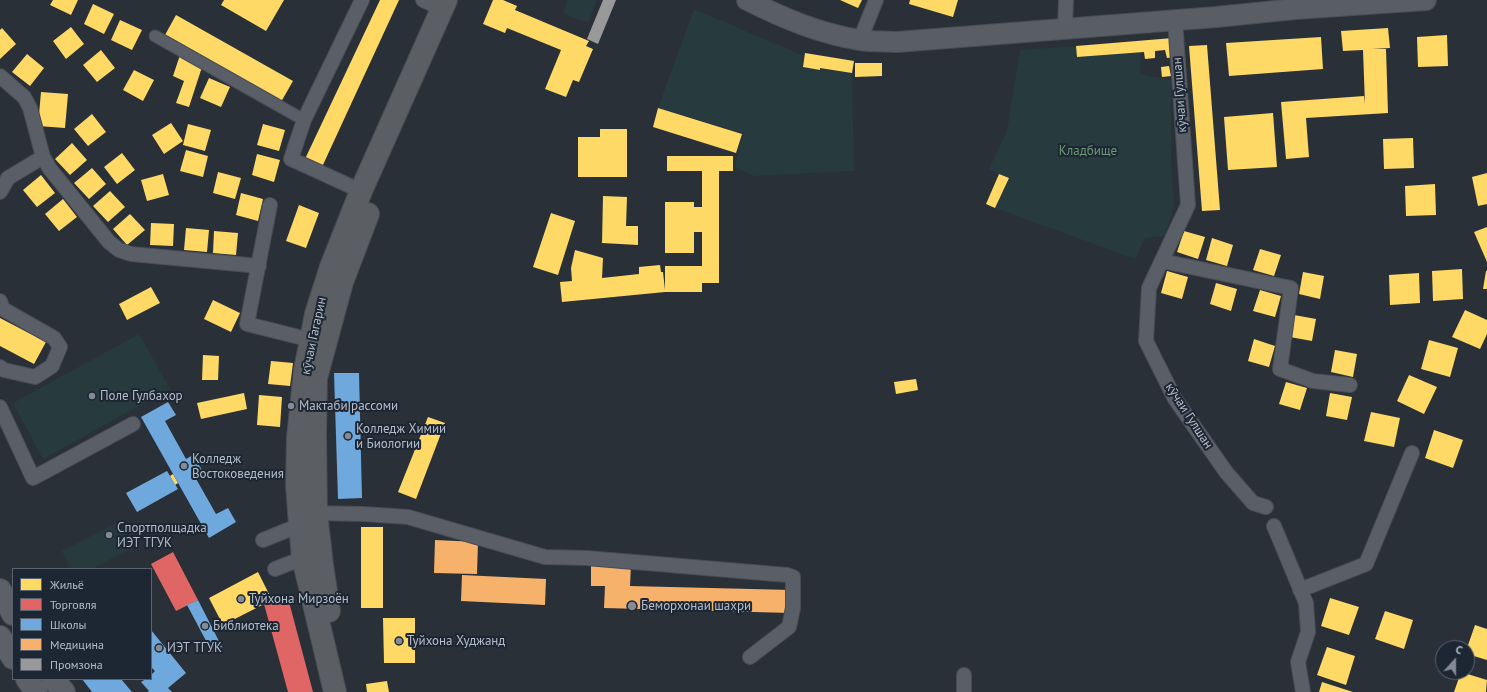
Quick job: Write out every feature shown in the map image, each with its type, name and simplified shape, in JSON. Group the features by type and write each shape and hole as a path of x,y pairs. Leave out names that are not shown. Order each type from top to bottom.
{"highway":[{"name":"кӯчаи Гагарин","path":"347,692 329,607 322,565 305,517 297,485 298,438 305,370 316,314 331,267 361,191 443,2"},
{"name":"кӯчаи Гагарин","path":"335,692 303,558 305,517 314,435 316,378 342,282 380,183 443,2"}],"main road":[{"path":"747,0 780,16 820,31 860,40 897,42 1295,9 1426,0"},
{"path":"0,590 12,612"},
{"path":"0,637 12,656"},
{"path":"28,680 36,692"},
{"path":"54,680 64,692"}],"street":[{"path":"361,191 291,159 304,120 362,0"},
{"path":"860,40 876,0"},
{"path":"1065,28 1066,0"},
{"name":"кӯчаи Гулшан","path":"1175,19 1188,205 1149,288 1146,340 1175,399 1226,472 1253,503 1266,507"},
{"path":"155,36 304,120"},
{"path":"0,76 24,97 30,108 43,157 50,170 109,242 119,250 131,254 259,266"},
{"path":"0,192 8,178 43,157"},
{"path":"270,205 259,266 246,324 311,340"},
{"path":"1162,261 1291,288 1280,369 1313,381 1350,385"},
{"path":"0,301 3,310 54,338 60,347 52,366 35,378 1,372"},
{"path":"0,407 33,478 133,424"},
{"path":"1300,590 1366,564 1412,453"},
{"path":"263,540 305,517 364,514 408,517 545,557 595,558 787,574 793,577 793,608 789,627 750,657"},
{"path":"1274,526 1306,603 1308,632 1298,662 1303,692"},
{"path":"275,569 303,558"},
{"path":"964,675 964,692"}],"green space":[{"path":"568,0 597,0 588,23 563,13"},
{"path":"694,9 804,56 803,67 852,73 854,171 753,176 735,167 742,133 658,108"},
{"name":"Кладбище","path":"1076,46 1077,57 1141,52 1140,74 1171,80 1171,158 1174,206 1165,236 1145,238 1135,259 995,208 1008,178 989,169 1007,131 1020,50"},
{"name":"Поле Гулбахор","path":"139,334 170,389 43,459 13,403"},
{"name":"Спортполщадка ИЭТ ТГУК","path":"118,522 132,548 94,568 70,568 62,551"}],"building: Жильё":[{"path":"53,0 78,0 71,15 50,5"},
{"path":"224,0 284,0 266,31 221,5"},
{"path":"380,0 399,0 322,167 305,159"},
{"path":"493,0 503,0 517,6 515,10 589,41 586,46 593,49 579,82 573,80 566,97 545,89 561,50 507,28 505,33 483,24"},
{"path":"840,0 862,0 858,8"},
{"path":"910,0 958,0 953,17 909,4"},
{"path":"93,4 114,14 104,34 84,24"},
{"path":"176,15 293,81 281,102 165,35"},
{"path":"120,20 142,30 132,50 111,40"},
{"path":"71,27 84,44 66,59 53,41"},
{"path":"2,28 16,44 0,59 0,30"},
{"path":"1388,28 1390,48 1372,49 1386,49 1388,113 1306,118 1309,157 1286,159 1281,102 1364,96 1365,104 1363,50 1343,51 1341,31"},
{"path":"1447,35 1448,66 1418,67 1417,37"},
{"path":"1321,37 1323,69 1229,76 1226,43"},
{"path":"1173,38 1176,57 1167,58 1165,50 1155,51 1155,58 1145,59 1144,52 1077,57 1076,46"},
{"path":"1207,45 1220,210 1202,211 1189,46"},
{"path":"101,50 115,68 97,82 83,65"},
{"path":"805,53 854,61 852,73 803,67"},
{"path":"27,54 44,68 30,86 12,72"},
{"path":"180,55 202,67 189,107 176,103 184,81 173,76"},
{"path":"855,63 882,63 882,76 855,77"},
{"path":"1169,66 1171,76 1162,77 1161,67"},
{"path":"134,70 154,80 143,101 123,90"},
{"path":"209,78 230,87 221,107 200,98"},
{"path":"41,92 68,94 65,128 38,126"},
{"path":"658,108 742,134 736,153 653,127"},
{"path":"1273,113 1277,167 1228,170 1224,117"},
{"path":"92,114 106,132 88,146 74,129"},
{"path":"171,123 183,141 164,154 152,135"},
{"path":"188,124 211,130 205,151 183,145"},
{"path":"263,124 285,130 279,151 257,145"},
{"path":"600,129 627,129 627,177 578,177 578,137 600,137"},
{"path":"1413,138 1414,168 1384,169 1383,139"},
{"path":"72,143 87,160 70,175 55,159"},
{"path":"186,150 208,156 203,177 180,171"},
{"path":"122,153 135,170 117,184 104,167"},
{"path":"257,154 280,160 274,182 252,175"},
{"path":"667,156 733,156 733,171 719,171 719,283 702,283 702,292 665,292 562,302 560,282 572,281 571,268 575,250 603,258 602,278 639,274 639,267 660,265 661,272 663,272 665,290 665,266 702,266 702,232 694,232 694,253 665,253 665,202 694,202 694,207 702,207 702,171 667,171"},
{"path":"92,168 106,184 89,199 74,183"},
{"path":"218,172 241,178 235,199 213,193"},
{"path":"1487,173 1487,204 1478,206 1472,177"},
{"path":"163,174 169,195 147,201 141,180"},
{"path":"999,174 1009,178 995,208 986,204"},
{"path":"41,175 55,193 37,207 23,190"},
{"path":"1435,184 1436,215 1406,216 1405,186"},
{"path":"110,191 125,207 108,222 93,206"},
{"path":"241,193 263,199 258,221 236,215"},
{"path":"603,196 627,197 626,226 638,226 638,245 602,243"},
{"path":"63,199 77,217 59,231 45,214"},
{"path":"299,205 319,213 306,248 286,241"},
{"path":"551,213 575,221 558,275 533,267"},
{"path":"130,214 145,230 127,245 113,229"},
{"path":"151,223 174,224 173,246 150,245"},
{"path":"1487,227 1487,262 1474,232"},
{"path":"186,228 209,230 207,252 184,250"},
{"path":"214,231 238,233 236,255 213,253"},
{"path":"1184,231 1205,237 1198,259 1177,252"},
{"path":"1212,238 1233,245 1227,266 1206,260"},
{"path":"1260,249 1281,255 1274,276 1253,270"},
{"path":"1462,269 1463,299 1433,301 1432,271"},
{"path":"1167,271 1188,277 1182,299 1161,293"},
{"path":"1486,271 1487,289 1483,289"},
{"path":"1303,272 1324,276 1320,299 1299,294"},
{"path":"1419,273 1420,303 1390,305 1389,275"},
{"path":"1216,283 1237,289 1231,311 1210,304"},
{"path":"151,287 160,303 127,320 119,304"},
{"path":"1260,290 1281,296 1275,317 1253,311"},
{"path":"213,300 240,313 231,332 204,319"},
{"path":"1465,310 1487,320 1487,334 1480,349 1452,337"},
{"path":"1294,315 1316,319 1312,341 1290,337"},
{"path":"0,318 46,342 34,364 0,346"},
{"path":"1254,339 1275,346 1269,367 1248,361"},
{"path":"1429,340 1458,348 1450,377 1421,369"},
{"path":"1335,350 1357,354 1353,377 1331,372"},
{"path":"203,355 219,356 218,380 202,380"},
{"path":"271,361 293,363 290,386 268,384"},
{"path":"1409,375 1437,387 1424,414 1397,401"},
{"path":"916,379 918,390 896,394 894,382"},
{"path":"1286,382 1307,388 1300,410 1279,404"},
{"path":"244,393 247,409 201,419 197,403"},
{"path":"1330,393 1352,397 1347,420 1326,416"},
{"path":"259,395 282,397 280,427 257,425"},
{"path":"1371,412 1400,418 1394,447 1364,441"},
{"path":"428,417 445,423 416,499 398,492"},
{"path":"1434,430 1463,440 1453,468 1425,458"},
{"path":"173,474 178,483 175,485 170,476"},
{"path":"361,527 383,527 383,608 361,608"},
{"name":"Туйхона Мирзоён","path":"258,572 272,600 223,625 209,598"},
{"path":"1330,598 1359,607 1349,635 1321,626"},
{"path":"1385,611 1413,620 1404,649 1375,639"},
{"name":"Туйхона Худжанд","path":"383,618 415,618 415,663 384,663"},
{"path":"1475,625 1487,629 1487,660 1475,656 1475,640 1470,640"},
{"path":"1327,647 1355,656 1346,685 1317,675"},
{"path":"1475,676 1487,680 1486,692 1454,692 1458,680 1475,680"},
{"path":"387,681 389,692 367,692 366,684"},
{"path":"1322,682 1353,692 1319,692"}],"building: Торговля":[{"path":"173,552 198,600 176,611 151,564"},
{"path":"288,598 313,692 288,692 264,604"}],"building: Школы":[{"name":"Колледж Химии и Биологии","path":"334,373 359,373 362,498 338,499"},
{"name":"Колледж Востоковедения","path":"168,402 176,415 165,421 186,459 193,455 203,472 195,477 216,514 228,508 236,522 209,538 141,417"},
{"path":"167,471 178,489 137,512 126,493"},
{"name":"Библиотека","path":"198,600 222,647 212,652 187,605"},
{"name":"ИЭТ ТГУК","path":"152,631 186,673 168,688 172,692 147,692 149,691 141,682 144,680 152,680 152,674 155,671 152,668"},
{"path":"83,680 122,680 132,692 92,692"}],"building: Медицина":[{"path":"435,540 478,542 477,574 434,573"},
{"path":"591,563 631,564 630,586 791,590 791,613 604,608 605,586 591,586"},
{"path":"462,575 546,579 545,605 461,601"}],"building: Промзона":[{"path":"603,0 616,0 598,44 587,39"}],"place":[{"name":"Поле Гулбахор","path":"92,396"},
{"name":"Мактаби рассоми","path":"291,406"},
{"name":"Колледж Химии и Биологии","path":"348,436"},
{"name":"Колледж Востоковедения","path":"184,466"},
{"name":"Спортполщадка ИЭТ ТГУК","path":"109,535"},
{"name":"Туйхона Мирзоён","path":"241,599"},
{"name":"Беморхонаи шахри","path":"632,606"},
{"name":"Библиотека","path":"205,626"},
{"name":"Туйхона Худжанд","path":"399,641"},
{"name":"ИЭТ ТГУК","path":"159,648"}]}
